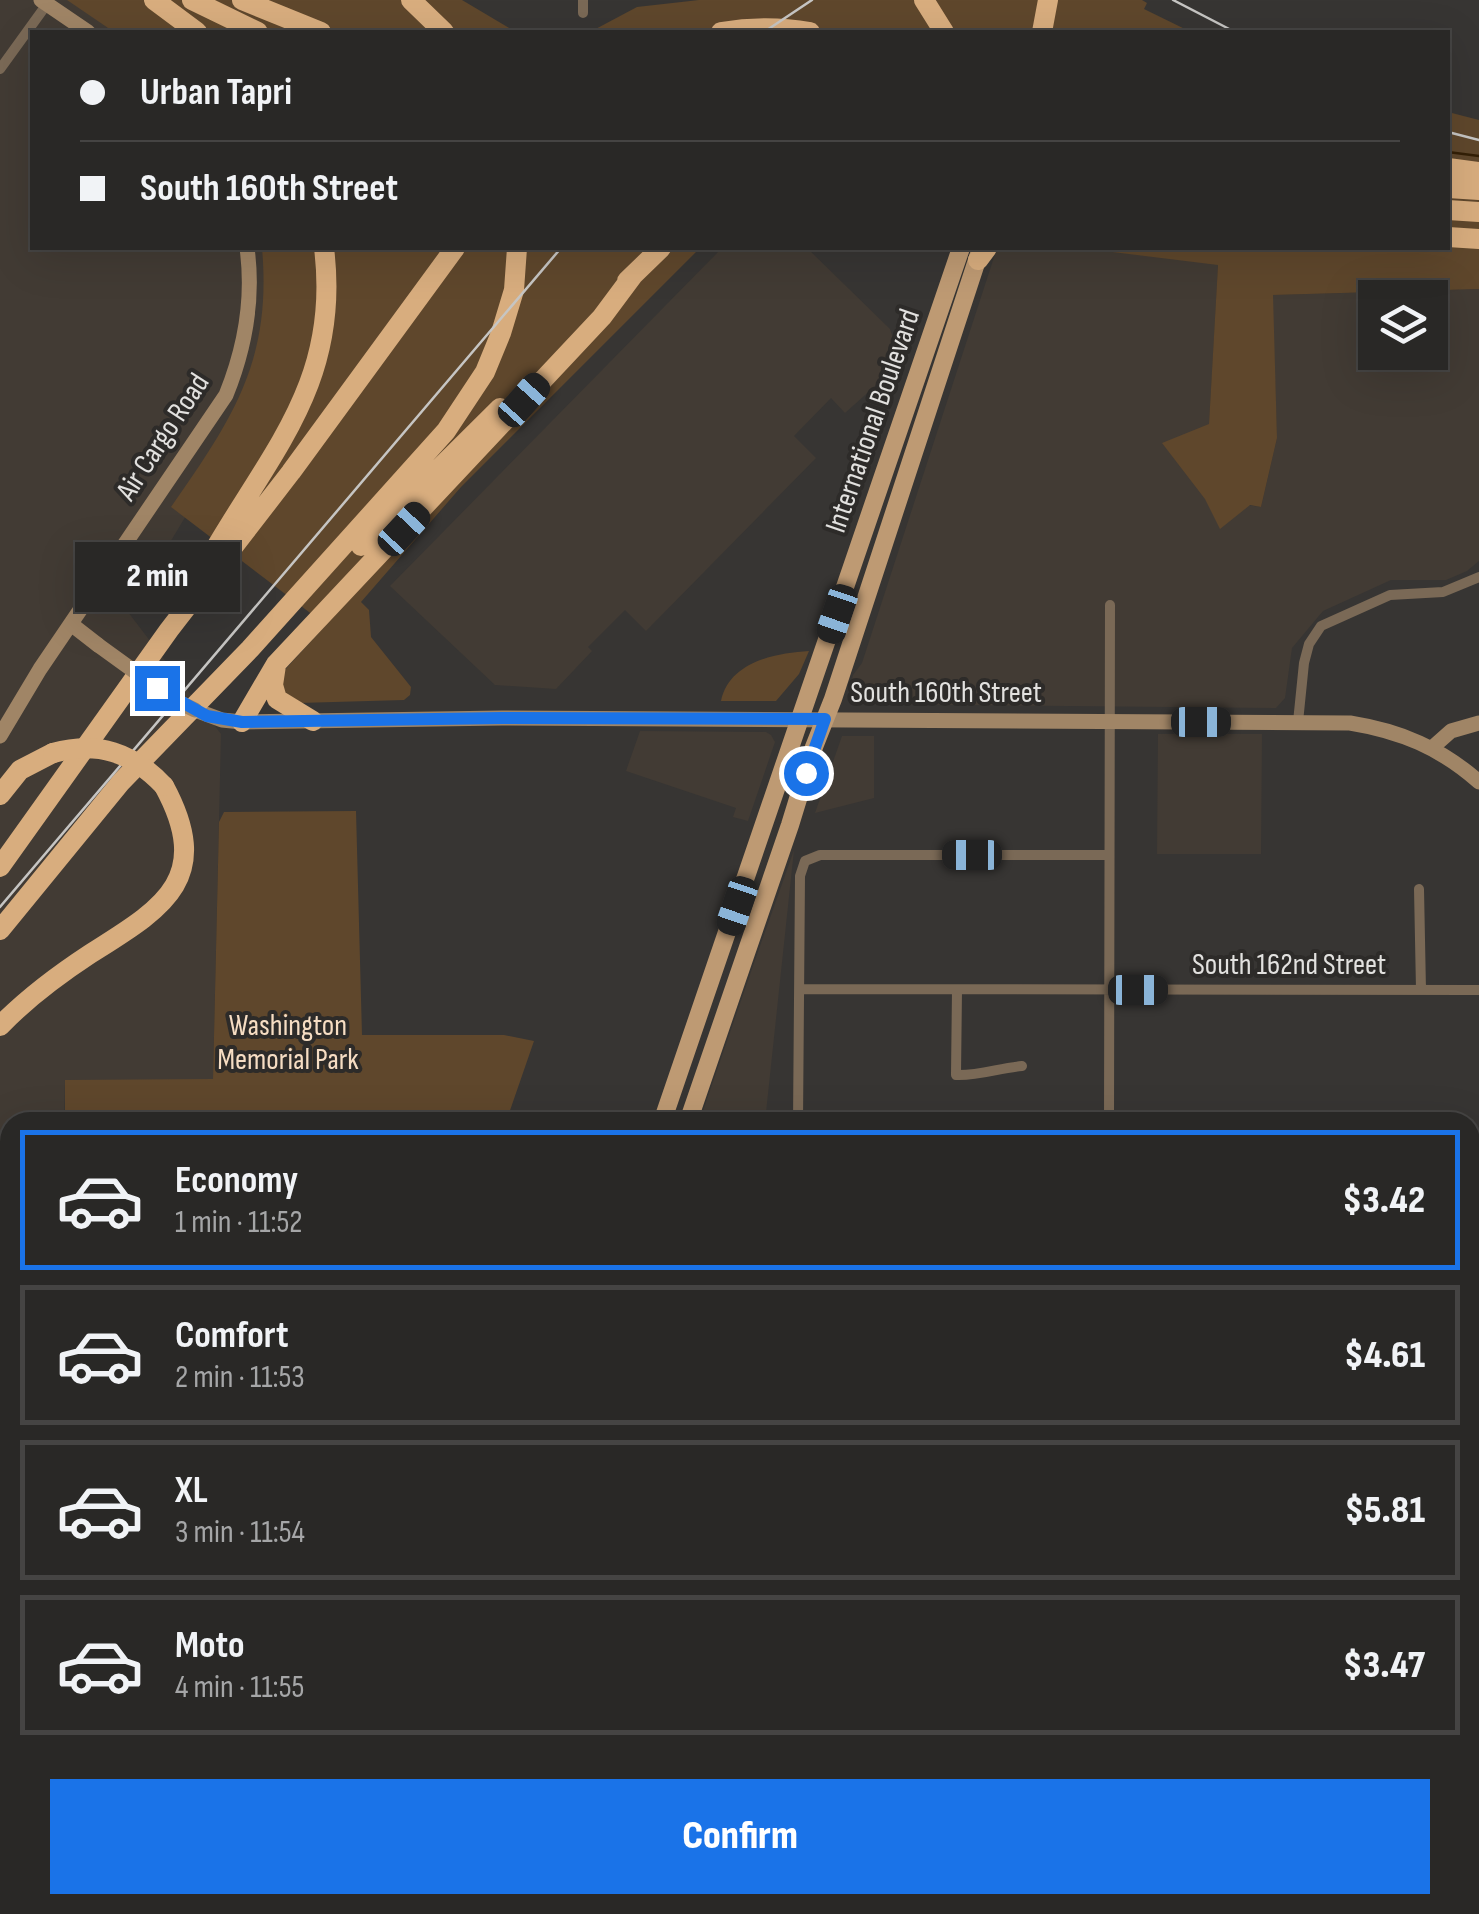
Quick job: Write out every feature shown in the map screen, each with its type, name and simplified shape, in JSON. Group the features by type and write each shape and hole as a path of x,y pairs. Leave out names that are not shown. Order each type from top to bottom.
{"highway":[{"path":"154,0 194,30"},
{"path":"192,0 254,30"},
{"path":"242,0 316,30"},
{"path":"410,0 442,30"},
{"path":"924,0 943,30"},
{"path":"1044,30 1048,0"},
{"path":"732,30 798,30"},
{"path":"1450,168 1479,172"},
{"path":"1450,188 1479,190"},
{"path":"1450,210 1479,212"},
{"path":"1450,236 1479,239"},
{"path":"169,630 294,422 310,384 324,316 328,273 324,250"},
{"path":"0,867 169,630 454,250"},
{"path":"250,649 290,618 659,250"},
{"path":"0,930 121,782 405,480 467,402 501,333 514,290 517,256"},
{"path":"242,722 276,664 602,317 634,274"},
{"path":"276,664 273,685 277,699 313,721"},
{"path":"0,795 20,770 53,753 74,747 115,750 138,761 164,786 175,806 182,845 181,865 170,896 134,928 35,993 0,1026"}],"main road":[{"path":"1045,30 1057,0"},
{"path":"44,2 85,30"},
{"name":"Air Cargo Road","path":"0,736 40,669 226,395 239,364 246,330 250,290 247,250"},
{"name":"International Boulevard","path":"665,1112 802,718 977,251"},
{"name":"International Boulevard","path":"691,1112 825,719 977,251"},
{"name":"South 160th Street","path":"71,624 174,700 207,716 242,722 802,718 1350,723 1378,728 1433,748 1479,782"},
{"path":"1433,748 1450,731 1479,723"}],"street":[{"path":"582,0 582,13"},
{"path":"0,69 44,2"},
{"path":"1298,722 1304,663 1309,644 1321,626 1390,595 1443,592 1479,577"},
{"path":"1109,1112 1110,604"},
{"path":"798,1112 800,876 805,861 812,856 1109,855"},
{"path":"1419,889 1421,990"},
{"name":"South 162nd Street","path":"800,988 1479,990"},
{"path":"958,990 956,1075 976,1076 1022,1066"}],"shaded area":[{"path":"0,0 80,0 124,30 30,30 30,250 277,250 266,383 128,612 221,734 213,1080 65,1080 64,1112 0,1112"},
{"path":"720,250 809,250 890,329 894,341 883,379 845,413 831,398 794,436 816,458 646,631 625,610 588,647 592,651 556,689 495,685 390,586"},
{"path":"996,250 1219,250 1205,499 1261,507 1277,438 1272,295 1358,293 1358,370 1448,370 1448,290 1479,289 1479,561 1446,580 1391,580 1323,611 1292,648 1285,698 1276,708 859,704 850,689 853,675 862,663"},
{"path":"640,731 771,735 775,742 748,821 733,817 736,808 626,771"},
{"path":"1158,734 1262,734 1261,854 1157,854"},
{"path":"842,736 874,736 874,798 815,813"},
{"path":"794,850 766,1112 702,1112"}],"green space":[{"path":"67,0 462,0 513,30 111,30"},
{"path":"699,0 1142,0 1147,3 1144,9 1187,30 594,30 637,7"},
{"path":"1450,113 1479,120 1479,289 1448,290 1448,280 1358,280 1358,293 1273,295 1277,438 1261,507 1250,505 1220,529 1205,499 1162,443 1209,424 1218,265 1096,250 1450,250"},
{"path":"262,250 698,250 461,487 361,602 369,610 371,637 411,687 404,700 299,703 287,696 281,674 326,625 171,507 213,445 243,386 261,324"},
{"path":"809,651 799,674 776,701 721,701 733,677 755,662"},
{"name":"Washington Memorial Park","path":"356,811 362,1035 504,1035 534,1041 509,1112 65,1112 65,1080 213,1079 219,822 224,812"}],"waterway":[{"path":"1450,152 1479,156"}],"tram line":[{"path":"767,30 812,0"},
{"path":"1173,0 1231,30"},
{"path":"1450,133 1479,140"},
{"path":"0,907 559,250"}],"route":[{"path":"157,688 207,716 242,722 825,719 806,773"}]}
